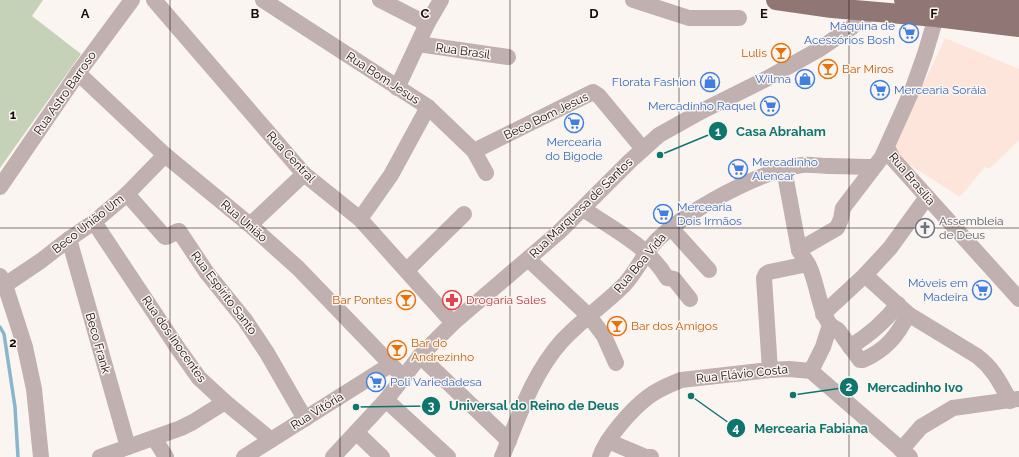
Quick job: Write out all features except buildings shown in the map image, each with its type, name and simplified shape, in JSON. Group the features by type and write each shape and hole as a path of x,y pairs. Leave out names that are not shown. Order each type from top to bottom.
{"main road":[{"path":"776,0 871,12 936,17 1019,27"},
{"path":"904,0 1019,8"}],"street":[{"name":"Rua Astro Barroso","path":"0,187 78,74 132,0"},
{"name":"Rua Central","path":"154,0 304,174 360,219 453,323"},
{"name":"Rua Bom Jesus","path":"263,0 428,107 474,151 486,173"},
{"path":"380,0 427,24"},
{"path":"397,88 427,24 441,0"},
{"path":"633,0 689,18 739,18"},
{"name":"Rua Marquesa de Santos","path":"338,455 386,400 420,356 453,323 528,260 583,209 642,149 659,134 766,79 818,50 871,12"},
{"path":"799,250 837,228 841,219 843,208 882,158 913,88 936,17"},
{"name":"Rua Brasil","path":"418,44 508,57"},
{"name":"Rua União","path":"78,74 165,155 250,225 298,268 403,377"},
{"name":"Beco Bom Jesus","path":"474,151 593,92 599,96 642,149"},
{"path":"360,219 391,175 428,107"},
{"name":"Rua Brasília","path":"887,147 893,159 1019,299"},
{"name":"Beco União Um","path":"2,281 42,260 94,222 127,194 165,155"},
{"name":"Rua Boa Vida","path":"502,457 521,409 538,374 561,342 625,283 646,252 681,220 747,183 784,169 804,165 874,167"},
{"path":"784,169 799,250 802,258 808,264 826,319 823,346 811,371 905,454 921,427 953,408 1014,400 987,363 903,309 865,275"},
{"path":"250,225 304,174"},
{"name":"Rua Espírito Santo","path":"127,194 165,236 169,236 177,231 179,232 207,273 245,320 267,353 305,419"},
{"path":"826,319 890,248 927,197"},
{"path":"583,209 646,252 663,270 667,278 674,279 690,299"},
{"path":"407,270 464,214"},
{"name":"Rua dos Inocentes","path":"94,222 199,378 225,402 266,448"},
{"path":"671,228 709,270"},
{"name":"Beco Frank","path":"69,239 128,447"},
{"path":"528,260 589,316 604,336 616,363"},
{"path":"770,370 764,278 769,272 808,264"},
{"path":"2,281 25,347 34,389 41,457"},
{"path":"826,319 838,330 850,347 878,328 889,316 903,309"},
{"path":"420,356 509,441"},
{"name":"Rua Vitória","path":"244,457 266,448 305,419 390,365"},
{"name":"Rua Flávio Costa","path":"600,457 608,441 619,427 648,397 665,386 681,380 770,370 789,369 811,371"},
{"path":"386,400 448,457"},
{"path":"100,457 154,438 193,422 225,402"},
{"path":"357,433 382,457"},
{"path":"154,438 166,457"},
{"path":"608,441 646,457 651,457"}],"shaded area":[{"path":"945,38 1019,69 1019,140 989,169 985,167 960,197 891,153"}],"green space":[{"path":"0,0 43,0 32,16 81,54 0,168"}],"waterway":[{"path":"0,327 4,334 15,407 18,457"}],"place":[{"name":"Máquina de Acessórios Bosh","path":"909,33"},
{"name":"Lulis","path":"781,53"},
{"name":"Bar Miros","path":"828,69"},
{"name":"Wilma","path":"805,79"},
{"name":"Florata Fashion","path":"710,82"},
{"name":"Mercearia Soráia","path":"880,90"},
{"name":"Mercadinho Raquel","path":"770,106"},
{"name":"Mercearia do Bigode","path":"574,123"},
{"name":"Casa Abraham","path":"660,155"},
{"name":"Mercadinho Alencar","path":"738,169"},
{"name":"Mercearia Dois Irmãos","path":"663,214"},
{"name":"Assembleia de Deus","path":"925,228"},
{"name":"Móveis em Madeira","path":"982,290"},
{"name":"Bar Pontes","path":"406,300"},
{"name":"Drogaria Sales","path":"452,300"},
{"name":"Bar dos Amigos","path":"617,326"},
{"name":"Bar do Andrezinho","path":"397,350"},
{"name":"Poli Variedadesa","path":"376,382"},
{"name":"Mercadinho Ivo","path":"793,395"},
{"name":"Mercearia Fabiana","path":"691,396"},
{"name":"Universal do Reino de Deus","path":"356,407"}]}
